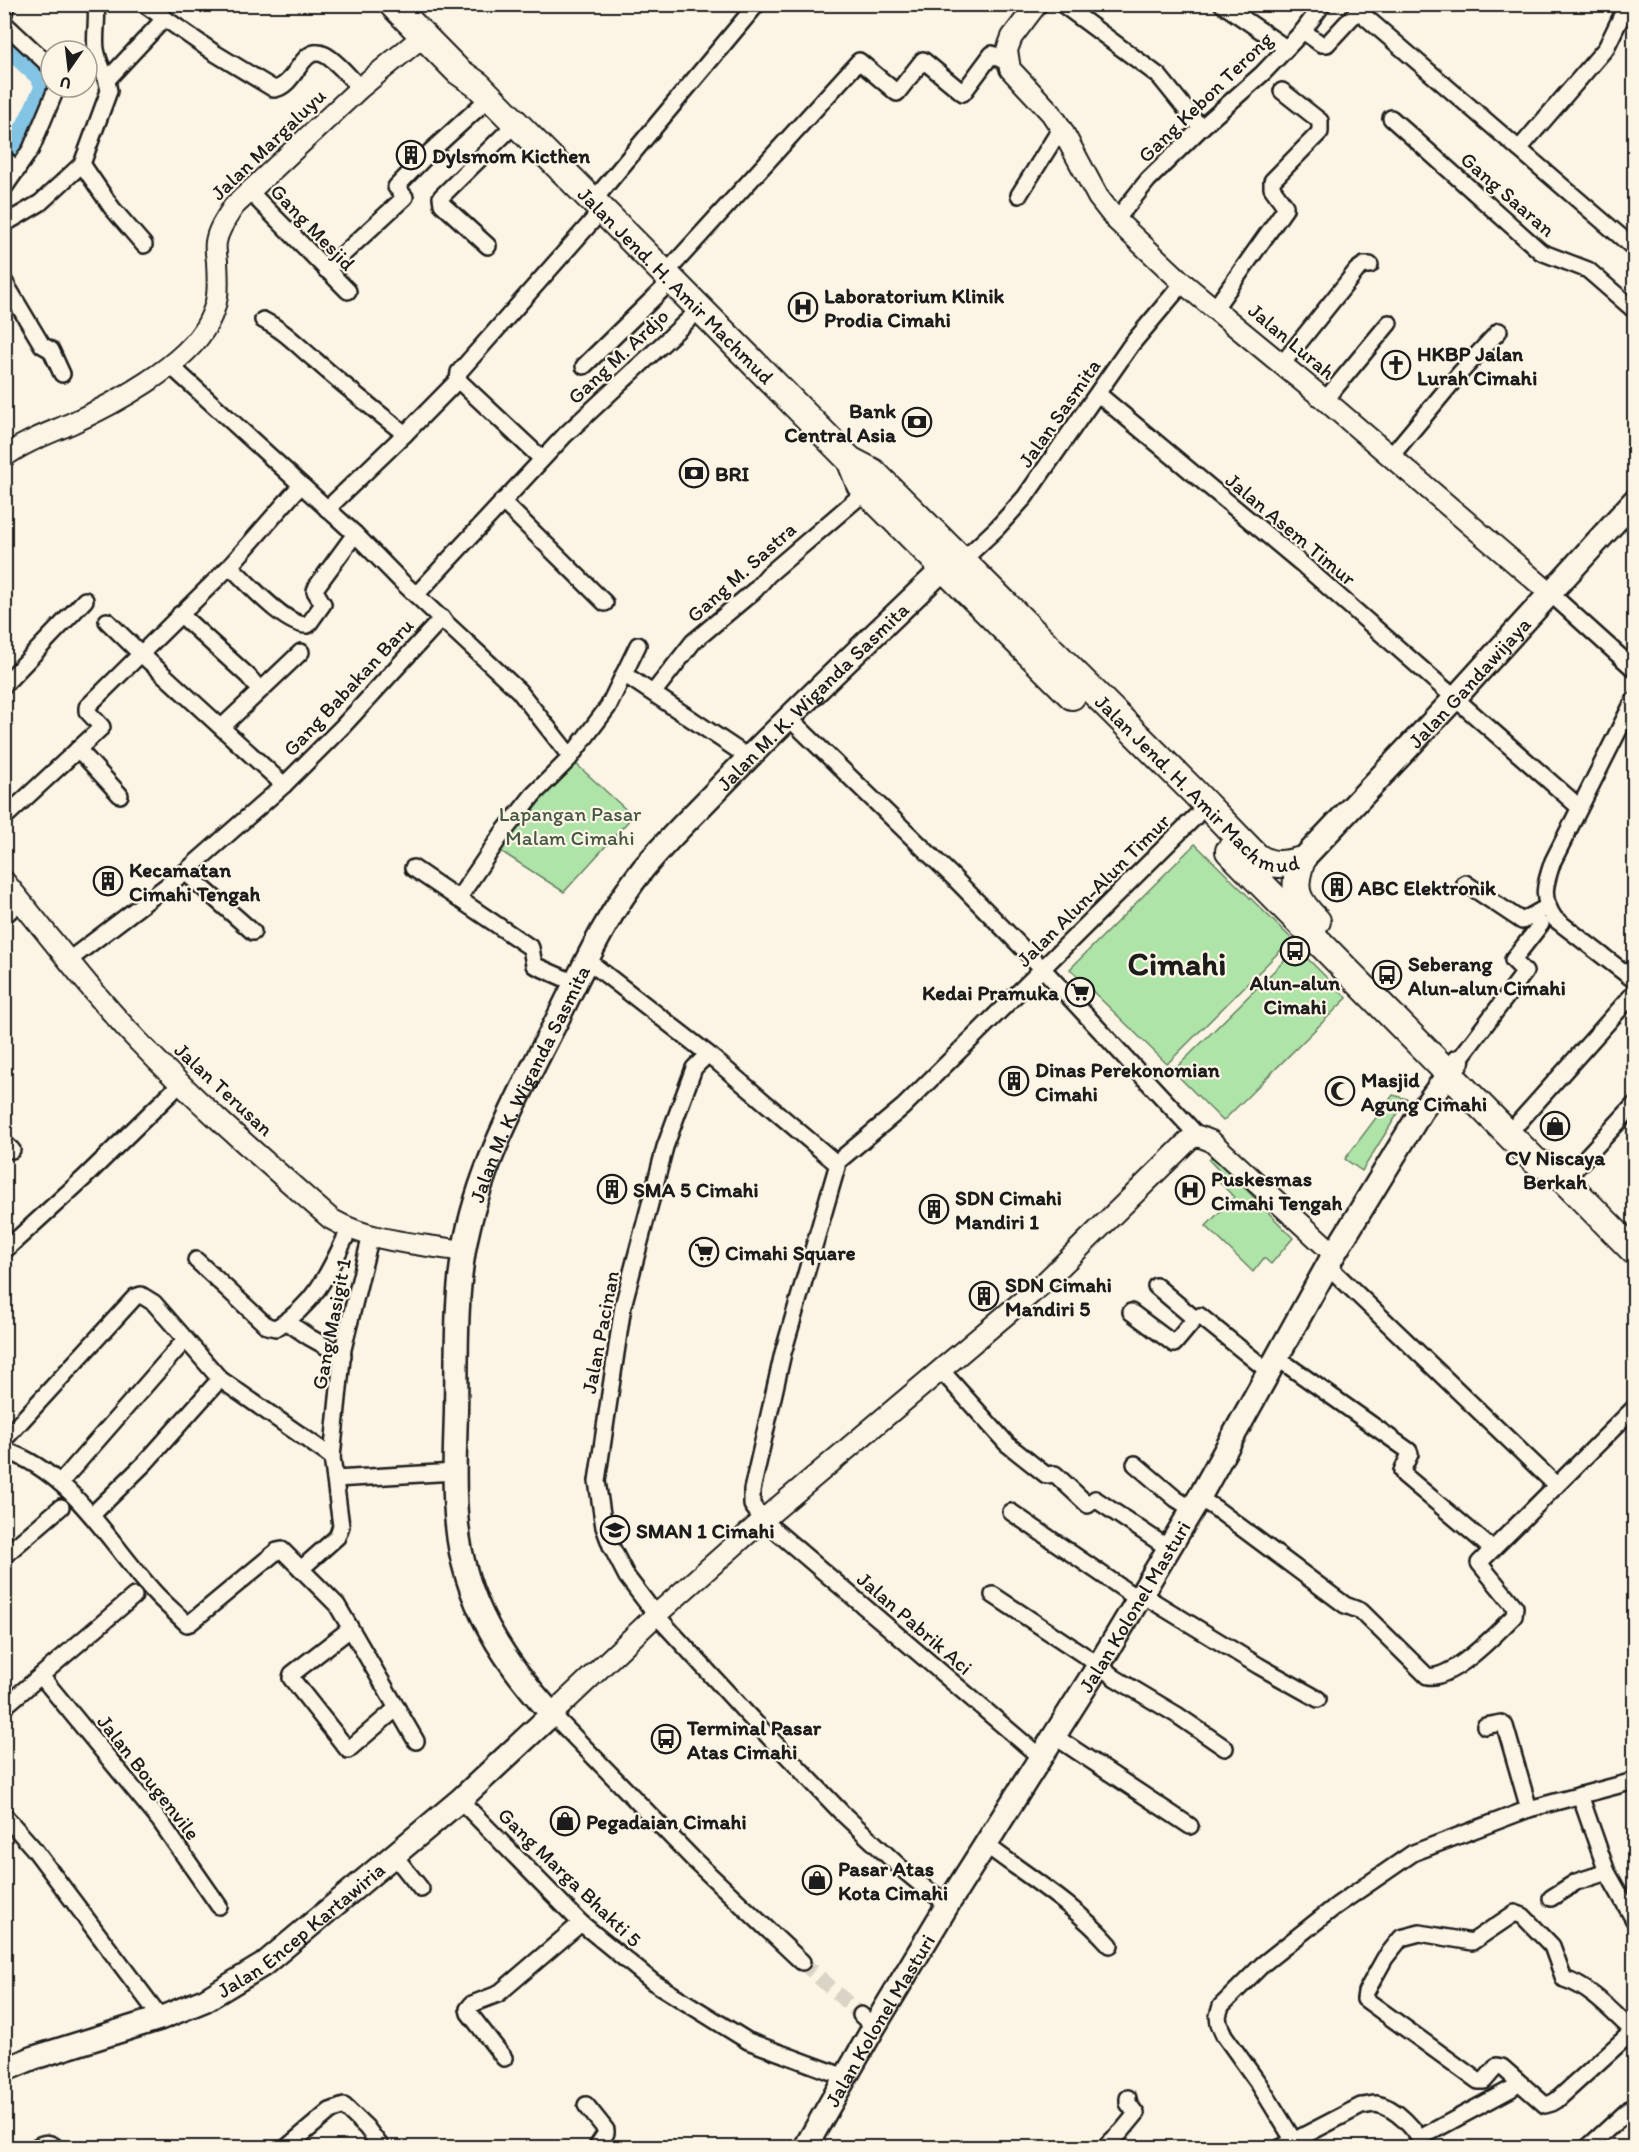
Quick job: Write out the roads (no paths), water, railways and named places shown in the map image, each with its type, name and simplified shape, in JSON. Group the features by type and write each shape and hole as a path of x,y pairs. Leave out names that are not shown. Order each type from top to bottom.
{"highway":[{"name":"Jalan Jend. H. Amir Machmud","path":"392,4 458,71 484,91 850,460 873,472 952,565 1195,817 1453,1067 1635,1251"},
{"name":"Jalan Jend. H. Amir Machmud","path":"415,4 468,59 484,91"},
{"name":"Jalan Jend. H. Amir Machmud","path":"850,460 860,485 866,491 952,565 1194,791 1256,856 1277,865 1302,861"},
{"name":"Jalan Jend. H. Amir Machmud","path":"1302,861 1297,873 1296,891 1299,901 1453,1067"}],"main road":[{"path":"1008,59 1007,50 1012,37 1037,4"},
{"name":"Jalan Margaluyu","path":"4,457 21,445 72,423 171,366 197,340 208,324 219,294 216,243 222,224 234,206 360,88 423,36"},
{"name":"Jalan Lurah","path":"1008,59 1010,69 1046,107 1061,128 1098,197 1116,220 1184,283 1325,400 1551,594"},
{"name":"Jalan Gandawijaya","path":"1302,861 1455,699 1635,501"},
{"name":"Jalan M. K. Wiganda Sasmita","path":"552,1714 528,1688 499,1649 480,1612 469,1582 457,1528 455,1472 457,1314 464,1251 472,1213 492,1156 517,1098 620,899 645,867 748,757 952,565"},
{"name":"Jalan Terusan","path":"4,881 102,1002 180,1084 324,1213 349,1230 464,1251"},
{"name":"Jalan Kolonel Masturi","path":"805,2148 845,2077 868,2021 987,1845 1040,1757 1144,1598 1168,1548 1202,1504 1281,1365 1331,1260 1422,1110 1453,1067"},
{"path":"552,1714 763,1520 1046,1281 1186,1142 1198,1136 1211,1141 1331,1260"},
{"name":"Jalan Encep Kartawiria","path":"4,2070 33,2058 161,2018 205,2001 263,1965 460,1800 552,1714"}],"street":[{"path":"4,14 6,4"},
{"path":"4,224 40,203 82,164 109,91 96,51 98,26 96,4"},
{"path":"144,4 213,52 274,89 283,87 304,59 316,52 326,55 360,88"},
{"path":"327,509 458,380 459,372 597,205 757,4"},
{"path":"1062,4 1159,76 1201,128"},
{"path":"1222,4 1286,48"},
{"name":"Gang Kebon Terong","path":"1116,220 1149,180 1201,128 1263,73 1304,30 1323,4"},
{"path":"1519,149 1606,48 1622,15 1623,4"},
{"path":"1304,30 1324,45 1353,16 1357,13 1362,14 1635,248"},
{"path":"107,80 164,19"},
{"path":"4,23 39,56"},
{"path":"584,366 668,277 860,61 897,93 923,60 963,93 992,54 1002,60 1008,59"},
{"path":"326,270 405,197 396,187 484,91"},
{"path":"1215,308 1285,209 1272,188 1272,181 1320,132 1320,122 1282,91"},
{"path":"4,188 11,164 31,149 52,99"},
{"name":"Gang Saaran","path":"1391,118 1541,252 1588,270 1635,310"},
{"path":"488,246 442,204 441,197 516,123"},
{"path":"1019,195 1061,128"},
{"path":"82,164 112,208 144,245"},
{"name":"Gang Mesjid","path":"249,191 348,291"},
{"path":"1282,364 1357,270 1364,265 1370,265"},
{"path":"4,281 42,345 51,350 62,374"},
{"name":"Jalan Sasmita","path":"952,565 998,528 1025,497 1131,345 1184,283"},
{"name":"Gang M. Ardjo","path":"417,595 565,435 700,309"},
{"path":"263,320 290,336 313,359 405,434"},
{"path":"1325,400 1389,323"},
{"path":"1391,456 1461,372 1499,331"},
{"path":"171,366 355,534 519,691 570,756"},
{"path":"458,380 542,459"},
{"name":"Jalan Asem Timur","path":"1098,394 1302,564 1579,807"},
{"path":"4,818 102,727 87,711 87,706 230,566 301,485"},
{"name":"Gang M. Sastra","path":"653,693 693,642 866,491"},
{"path":"502,501 605,603"},
{"path":"230,566 281,614 297,624 308,625 323,604 315,591 317,586 355,534"},
{"name":"Jalan Lurah","path":"1551,594 1635,669"},
{"path":"4,685 85,600"},
{"path":"180,614 260,690"},
{"name":"Gang Babakan Baru","path":"69,960 185,872 284,785 343,726 442,618"},
{"path":"107,621 284,785"},
{"path":"458,899 502,834 533,795 569,759 608,707 638,645"},
{"path":"222,727 301,652"},
{"path":"624,674 748,757"},
{"path":"1635,700 1553,861 1547,880 1545,898 1546,907 1555,919 1635,980"},
{"path":"789,718 1043,969 1198,1136"},
{"path":"78,749 120,795"},
{"name":"Jalan Alun-Alun Timur","path":"836,1163 903,1107 1195,817"},
{"path":"413,868 531,948 534,965 575,983"},
{"path":"185,872 253,932"},
{"path":"1465,883 1522,921 1546,907"},
{"path":"4,916 21,901"},
{"path":"1453,1067 1525,972 1513,960 1541,924"},
{"path":"587,960 708,1054 836,1163 837,1171 783,1353 752,1490 752,1505 763,1520"},
{"path":"1538,1151 1635,993"},
{"name":"Jalan Pacinan","path":"708,1054 694,1068 665,1147 623,1306 597,1481 600,1510 610,1546 627,1577 656,1616 842,1813 901,1868 948,1904"},
{"path":"4,1251 84,1178 180,1084"},
{"path":"1538,1151 1635,1105"},
{"path":"196,1260 267,1326 276,1328 287,1322 313,1298 322,1285 349,1230"},
{"name":"Gang Masigit 1","path":"301,1569 339,1535 341,1527 332,1456 342,1356 371,1235"},
{"path":"1331,1260 1556,1485"},
{"path":"1156,1286 1195,1319"},
{"path":"4,1440 135,1297 141,1296 154,1303 220,1379 332,1456"},
{"path":"1131,1312 1174,1344 1200,1316 1281,1365 1409,1451 1410,1454 1402,1471 1404,1475 1492,1549"},
{"path":"287,1322 342,1356"},
{"path":"60,1483 185,1340"},
{"path":"940,1369 1007,1443 1046,1475 1055,1474 1089,1505 1095,1499 1168,1548"},
{"path":"92,1515 144,1463 220,1379"},
{"path":"1134,1464 1176,1499 1202,1504 1345,1605 1361,1611 1427,1676 1433,1677 1439,1676 1476,1654 1516,1612 1515,1607 1479,1563 1635,1408"},
{"path":"4,1450 21,1456 60,1483 92,1515 153,1592 187,1624 279,1550 338,1605 416,1741"},
{"path":"335,1479 455,1472"},
{"path":"4,1556 61,1507"},
{"path":"1011,1512 1144,1598 1318,1699"},
{"name":"Jalan Pabrik Aci","path":"763,1520 1040,1757"},
{"path":"993,1595 1115,1678 1177,1715 1225,1748"},
{"path":"4,1707 134,1596"},
{"path":"350,1629 292,1674 291,1678 348,1750 397,1708"},
{"name":"Jalan Bougenvile","path":"41,1676 160,1821 219,1906"},
{"path":"552,1714 694,1860 802,1962"},
{"path":"1485,1726 1501,1723 1505,1726 1529,1809"},
{"path":"1054,1736 1190,1826"},
{"path":"1511,2089 1422,2143 1401,2117 1387,2108 1374,2104 1362,2106 1287,2144 1259,2084 1224,2035 1218,2016 1221,2006 1272,1957 1336,1906 1413,1853 1529,1809 1635,1781"},
{"path":"1580,1795 1607,1872 1635,1920"},
{"name":"Gang Marga Bhakti 5","path":"460,1800 581,1923 653,1982 748,2041 845,2077"},
{"path":"4,1815 34,1849 161,2018"},
{"path":"987,1845 1078,1914 1110,1945"},
{"path":"393,1854 421,1889"},
{"path":"1551,1898 1576,1882 1607,1872"},
{"path":"1515,1913 1523,1916 1552,1946 1564,1979 1574,1982 1597,1998 1634,2031 1557,2100 1545,2105 1502,2067 1497,2066 1484,2081 1478,2081 1365,1999 1366,1992 1385,1958 1401,1938 1420,1934 1472,1942 1515,1913"},
{"path":"504,2058 468,2009 472,2004 498,1994 581,1923"},
{"path":"1104,2148 1136,2114 1128,2103 1128,2098"},
{"path":"586,2105 606,2130 596,2148"},
{"path":"1587,2148 1635,2105"},
{"path":"291,2146 330,2111 344,2106 366,2127 382,2148"},
{"path":"35,2148 41,2143 48,2142 57,2148"}],"waterway":[{"path":"4,38 41,72 50,85 29,129 4,167"}],"tunnel":[{"path":"802,1962 861,2015"}],"place":[{"name":"Dylsmom Kicthen","path":"411,155"},
{"name":"Laboratorium Klinik Prodia Cimahi","path":"803,307"},
{"name":"HKBP Jalan Lurah Cimahi","path":"1396,365"},
{"name":"Bank Central Asia","path":"917,422"},
{"name":"BRI","path":"694,473"},
{"name":"Kecamatan Cimahi Tengah","path":"108,881"},
{"name":"ABC Elektronik","path":"1337,887"},
{"name":"Alun-alun Cimahi","path":"1295,951"},
{"name":"Seberang Alun-alun Cimahi","path":"1387,975"},
{"name":"Kedai Pramuka","path":"1080,992"},
{"name":"Dinas Perekonomian Cimahi","path":"1014,1081"},
{"name":"Masjid Agung Cimahi","path":"1340,1091"},
{"name":"CV Niscaya Berkah","path":"1555,1126"},
{"name":"SMA 5 Cimahi","path":"612,1189"},
{"name":"Puskesmas Cimahi Tengah","path":"1190,1190"},
{"name":"SDN Cimahi Mandiri 1","path":"934,1209"},
{"name":"Cimahi Square","path":"704,1252"},
{"name":"SDN Cimahi Mandiri 5","path":"984,1296"},
{"name":"SMAN 1 Cimahi","path":"615,1530"},
{"name":"Terminal Pasar Atas Cimahi","path":"666,1739"},
{"name":"Pegadaian Cimahi","path":"565,1821"},
{"name":"Pasar Atas Kota Cimahi","path":"817,1880"}],"district":[{"name":"Cimahi","path":"1177,963"}],"park label":[{"name":"Lapangan Pasar Malam Cimahi","path":"570,825"}]}
